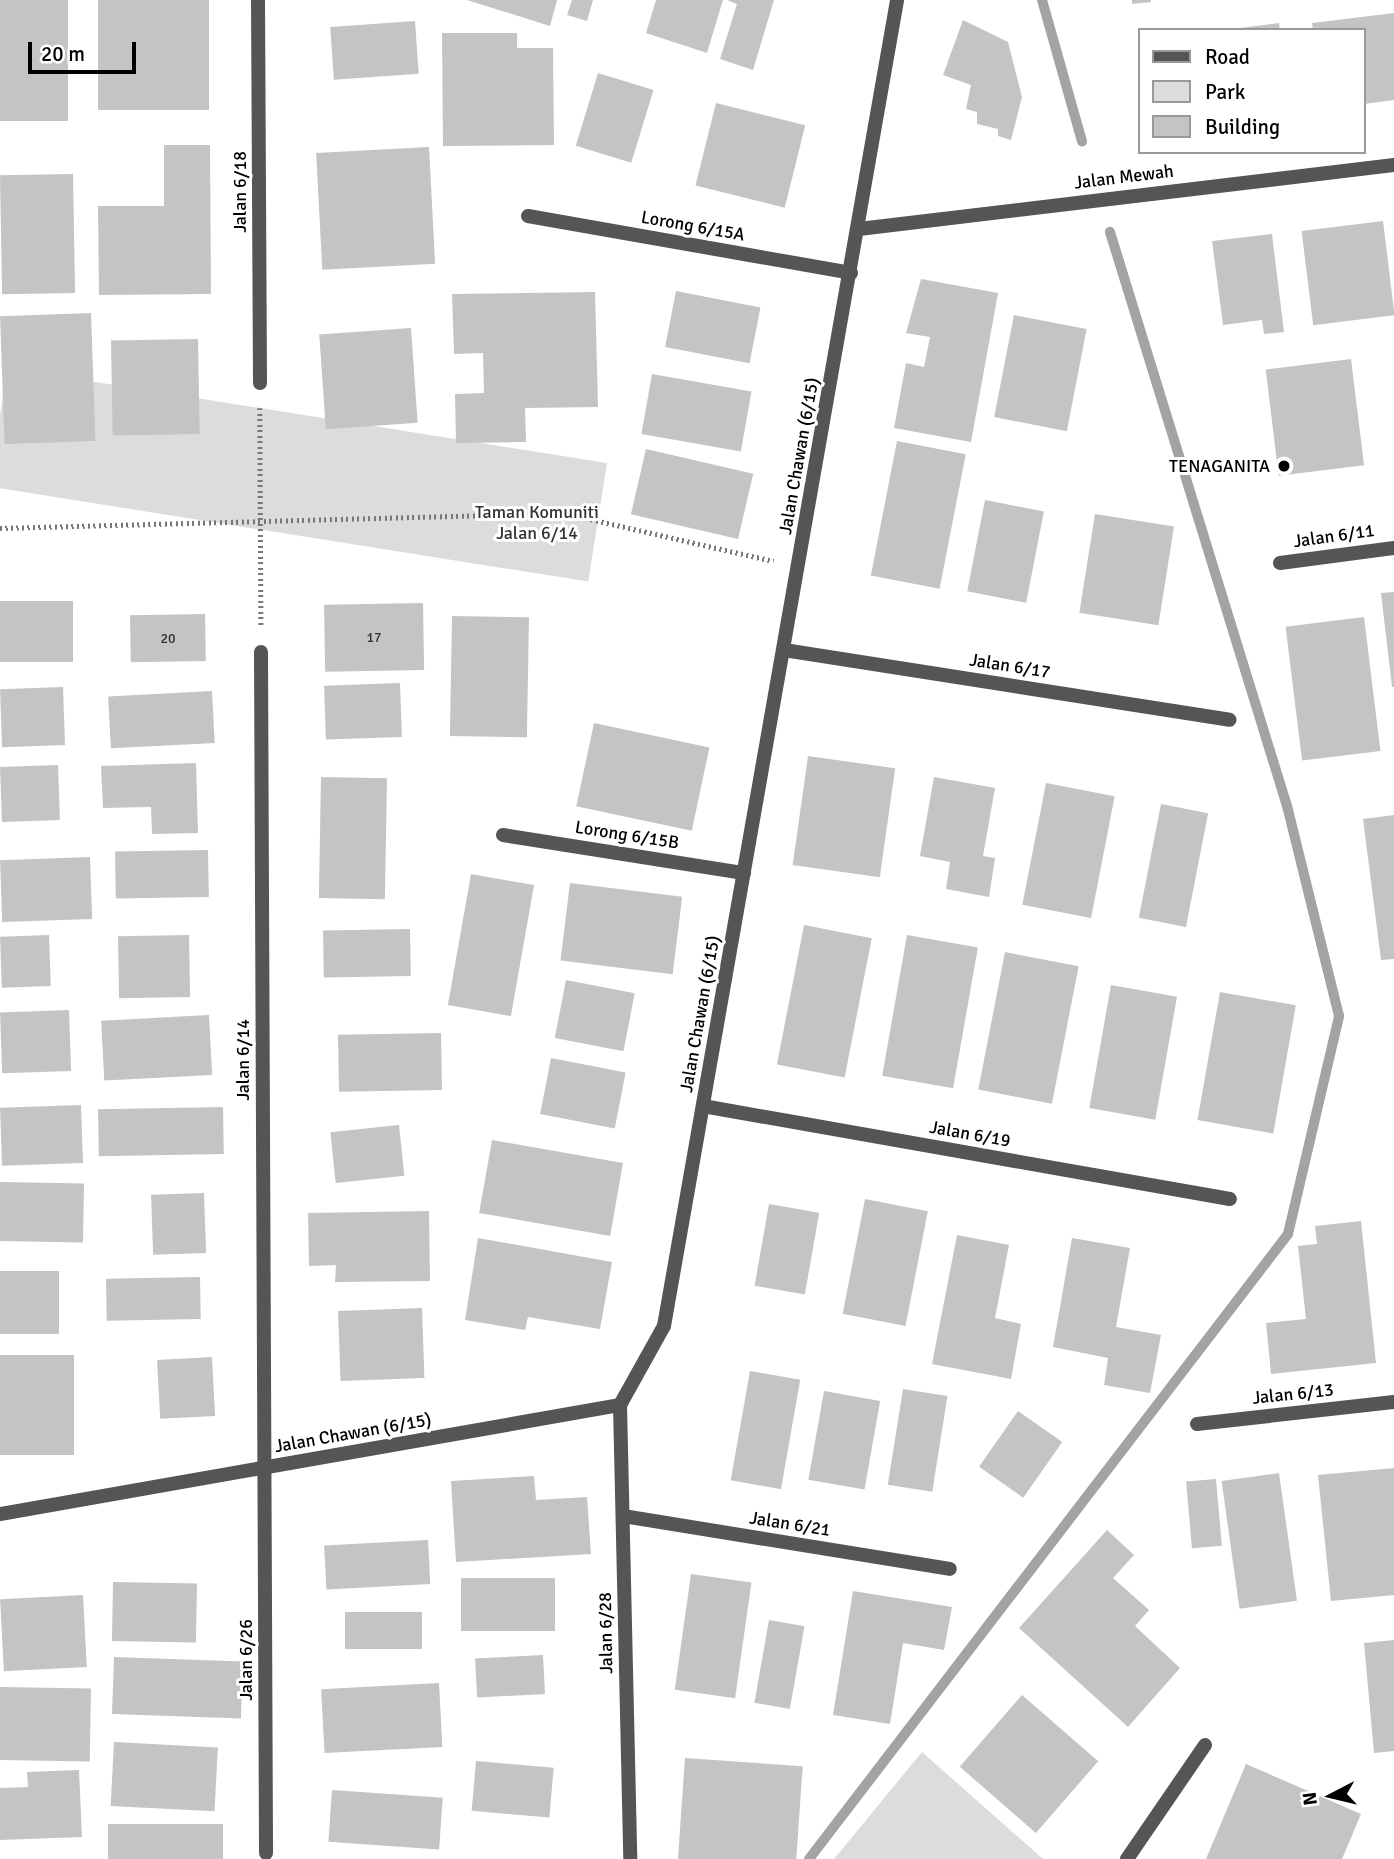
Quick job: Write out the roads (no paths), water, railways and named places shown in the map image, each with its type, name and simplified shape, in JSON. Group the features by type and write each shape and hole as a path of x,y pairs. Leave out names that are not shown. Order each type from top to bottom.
{"street":[{"name":"Jalan 6/18","path":"258,0 260,383"},
{"name":"Jalan Chawan (6/15)","path":"0,1514 620,1405 664,1325 785,650 897,0"},
{"name":"Jalan Mewah","path":"859,229 1394,165"},
{"name":"Lorong 6/15A","path":"528,216 851,273"},
{"name":"Jalan 6/11","path":"1280,563 1394,548"},
{"name":"Jalan 6/17","path":"785,650 1230,720"},
{"name":"Jalan 6/14","path":"261,652 264,1468"},
{"name":"Lorong 6/15B","path":"503,835 744,873"},
{"name":"Jalan 6/19","path":"703,1106 1230,1199"},
{"name":"Jalan 6/13","path":"1197,1424 1394,1402"},
{"name":"Jalan 6/28","path":"620,1405 630,1859"},
{"name":"Jalan 6/26","path":"264,1468 266,1853"},
{"name":"Jalan 6/21","path":"623,1516 950,1569"},
{"path":"1127,1859 1205,1745"}],"waterway":[{"path":"1042,0 1082,141"},
{"path":"809,1859 1288,1234 1339,1016 1287,806 1110,232"}],"place":[{"name":"TENAGANITA","path":"1284,466"}],"park label":[{"name":"Taman Komuniti Jalan 6/14","path":"537,523"}]}
